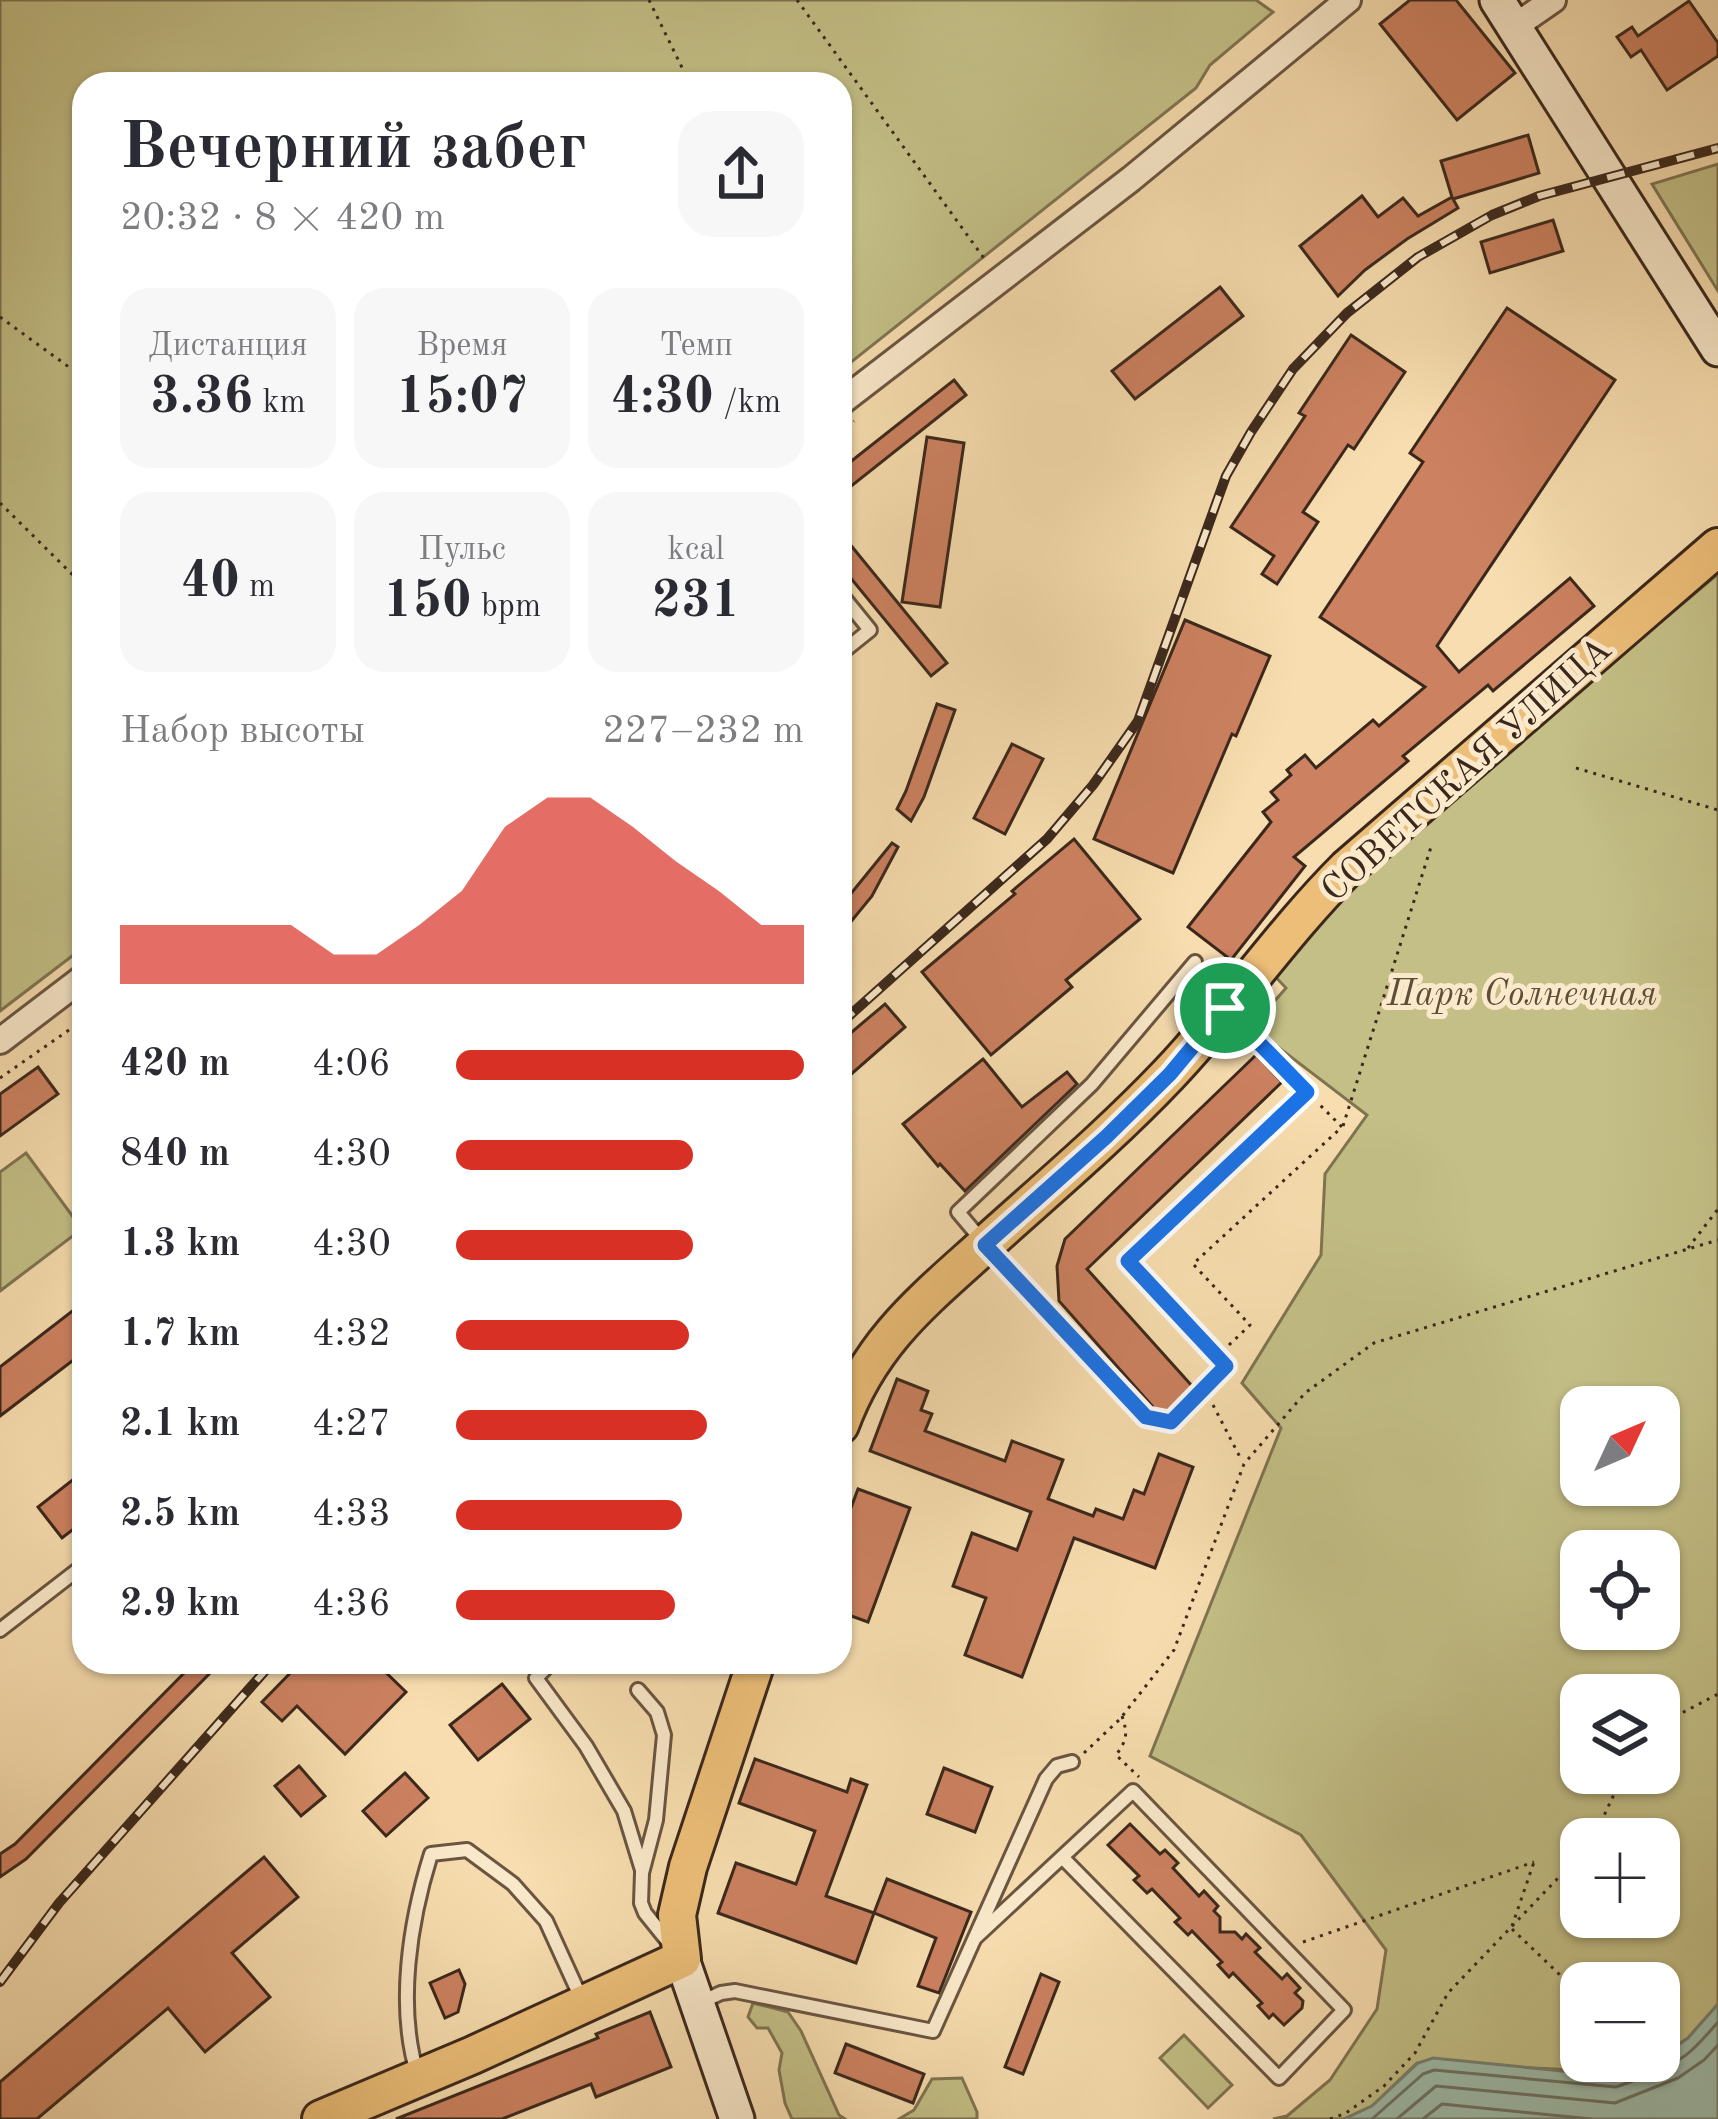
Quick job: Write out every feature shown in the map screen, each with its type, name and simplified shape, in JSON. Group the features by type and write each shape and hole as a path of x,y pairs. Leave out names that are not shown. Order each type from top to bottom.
{"main road":[{"path":"1505,13 1718,349"},
{"name":"СОВЕТСКАЯ УЛИЦА","path":"852,1374 1154,1090 1347,868 1718,547"},
{"path":"737,2119 682,1959 677,1915 688,1867 752,1674"},
{"path":"321,2119 682,1959"}],"street":[{"path":"852,394 1131,179 1348,0"},
{"path":"1505,13 1553,0"},
{"path":"0,1041 72,985"}],"lane":[{"path":"852,608 870,630 852,644"},
{"path":"1195,962 1092,1084 958,1212 1146,1417 1171,1422 1226,1366 1128,1261 1307,1092 1225,1008"},
{"path":"0,1630 72,1574"},
{"path":"540,1674 536,1678 586,1746 624,1811 642,1873"},
{"path":"638,1690 657,1712 664,1735 656,1820 640,1890 645,1913 682,1959"},
{"path":"698,2003 735,1991 933,2031 1046,1779 1057,1766 1072,1762"},
{"path":"975,1938 1062,1857 1133,1791 1344,2010 1279,2078 1062,1857"},
{"path":"419,2078 412,2057 410,1933 431,1854 467,1850 513,1884 546,1921 584,2005"}],"path":[{"path":"649,0 684,72"},
{"path":"797,0 849,72"},
{"path":"852,76 1000,280"},
{"path":"0,317 72,369"},
{"path":"0,503 72,574"},
{"path":"1576,768 1718,810"},
{"path":"1217,1357 1250,1325 1193,1264 1342,1127 1431,848"},
{"path":"0,1078 69,1030"},
{"path":"1307,1092 1342,1127"},
{"path":"1687,1250 1718,1209"},
{"path":"1072,1762 1122,1716 1174,1650 1244,1463 1305,1393 1374,1343 1718,1240"},
{"path":"1204,1388 1244,1463"},
{"path":"1680,1714 1718,1694"},
{"path":"1122,1716 1126,1741 1116,1755 1143,1781 1133,1791"},
{"path":"1285,1949 1534,1862 1511,1928"},
{"path":"1330,2119 1384,2086 1414,2053 1448,1993 1560,1876"},
{"path":"1511,1928 1560,1975"}],"green space":[{"path":"0,0 1256,0 1273,12 1210,65 1196,88 852,361 852,72 72,72 72,956 0,1011"},
{"path":"1718,164 1718,291 1652,184"},
{"name":"Парк Солнечная","path":"1718,574 1718,2004 1680,2044 1680,1962 1560,1962 1560,2070 1417,2063 1372,2106 1344,2119 1273,2119 1287,2116 1330,2080 1377,2009 1386,1950 1301,1835 1150,1756 1281,1428 1242,1383 1321,1255 1325,1174 1367,1115 1252,1027 1286,988 1270,971 1368,865"},
{"path":"26,1153 72,1215 72,1237 0,1291 0,1172"},
{"path":"753,2003 788,2012 845,2119 792,2119 779,2070 782,2053 768,2028 757,2028 748,2017"},
{"path":"1184,2035 1232,2085 1208,2108 1160,2058"},
{"path":"962,2078 977,2119 899,2119 914,2110 932,2079"}],"water":[{"path":"1718,2004 1718,2119 1344,2119 1372,2106 1418,2063 1433,2058 1560,2071 1560,2082 1680,2082 1680,2044"}],"building":[{"path":"1410,0 1456,0 1515,73 1457,120 1380,24"},
{"path":"1689,1 1718,43 1718,56 1667,90 1641,50 1631,57 1617,37 1632,27 1638,36"},
{"path":"1528,135 1539,173 1453,199 1458,208 1407,239 1338,296 1300,246 1362,196 1378,217 1403,198 1418,216 1452,197 1441,161"},
{"path":"1553,220 1563,251 1490,273 1481,242"},
{"path":"1220,287 1243,316 1135,399 1112,371"},
{"path":"1507,308 1615,380 1437,646 1459,672 1570,578 1594,606 1493,691 1488,685 1403,756 1408,761 1294,857 1305,866 1231,960 1188,927 1271,822 1263,812 1278,800 1271,792 1305,755 1316,768 1373,720 1379,726 1425,687 1320,617 1423,462 1410,453"},
{"path":"1351,335 1405,372 1354,449 1348,445 1303,512 1318,522 1277,584 1262,574 1274,556 1231,527 1305,416 1299,413"},
{"path":"954,380 966,395 852,485 852,461"},
{"path":"927,437 964,443 940,607 902,602"},
{"path":"852,547 947,663 931,676 852,580"},
{"path":"1185,620 1270,656 1173,873 1094,839"},
{"path":"937,704 955,710 911,821 897,809"},
{"path":"1012,744 1043,759 1005,834 974,818"},
{"path":"1074,839 1140,919 1066,980 1072,987 991,1055 922,972"},
{"path":"892,843 898,847 872,896 852,920 852,892"},
{"path":"885,1004 905,1027 852,1073 852,1032"},
{"path":"1256,1055 1282,1082 1087,1269 1192,1386 1167,1411 1160,1411 1059,1301 1057,1266 1065,1239"},
{"path":"983,1059 1022,1107 1067,1072 1077,1084 965,1191 903,1124"},
{"path":"38,1067 58,1094 0,1136 0,1094"},
{"path":"72,1311 72,1361 0,1416 0,1367"},
{"path":"897,1379 928,1391 921,1410 932,1414 925,1431 1005,1461 1012,1441 1063,1460 1048,1499 1093,1516 1096,1509 1123,1519 1134,1490 1144,1494 1159,1454 1193,1467 1155,1568 1074,1538 1022,1677 965,1655 986,1598 953,1586 972,1533 1017,1550 1031,1512 870,1451"},
{"path":"72,1480 72,1530 62,1538 38,1507"},
{"path":"858,1489 910,1508 868,1622 852,1616 852,1505"},
{"path":"183,1674 209,1674 26,1859 0,1877 0,1854"},
{"path":"289,1674 387,1674 406,1692 345,1754 297,1706 282,1721 262,1702"},
{"path":"502,1684 530,1719 478,1760 450,1725"},
{"path":"755,1759 847,1792 851,1779 867,1785 826,1896 874,1913 856,1963 718,1913 736,1863 796,1884 815,1831 739,1803"},
{"path":"299,1766 325,1796 301,1816 275,1786"},
{"path":"944,1768 992,1787 975,1832 927,1814"},
{"path":"405,1773 428,1798 386,1836 363,1811"},
{"path":"1130,1824 1160,1854 1165,1850 1178,1863 1173,1868 1199,1896 1204,1891 1218,1906 1214,1911 1220,1917 1220,1932 1235,1932 1242,1939 1246,1934 1260,1948 1255,1952 1282,1979 1287,1974 1300,1988 1295,1993 1303,2001 1302,2008 1284,2025 1273,2014 1269,2018 1258,2006 1262,2003 1233,1973 1229,1977 1218,1965 1222,1962 1192,1931 1188,1935 1175,1922 1180,1918 1152,1889 1147,1893 1134,1880 1139,1876 1108,1845"},
{"path":"264,1857 298,1897 232,1953 270,1997 205,2052 168,2008 37,2119 0,2119 0,2082"},
{"path":"887,1879 971,1912 939,1993 918,1986 936,1938 874,1913"},
{"path":"459,1970 465,1984 458,2012 445,2018 430,1983"},
{"path":"1041,1974 1059,1982 1023,2074 1005,2067"},
{"path":"650,2012 671,2067 596,2097 591,2084 502,2119 396,2119 598,2038 596,2034"},
{"path":"846,2044 924,2074 913,2103 835,2073"}],"railway":[{"path":"852,1013 1047,839 1093,785 1138,721 1226,476 1293,369 1347,313 1418,257 1492,215 1539,196 1718,148"},
{"path":"0,1982 59,1903 262,1674"}],"route":[{"path":"1225,1008 1307,1092 1128,1261 1226,1366 1171,1422 1158,1421 1146,1417 985,1245 1170,1074 1225,1008"}]}
